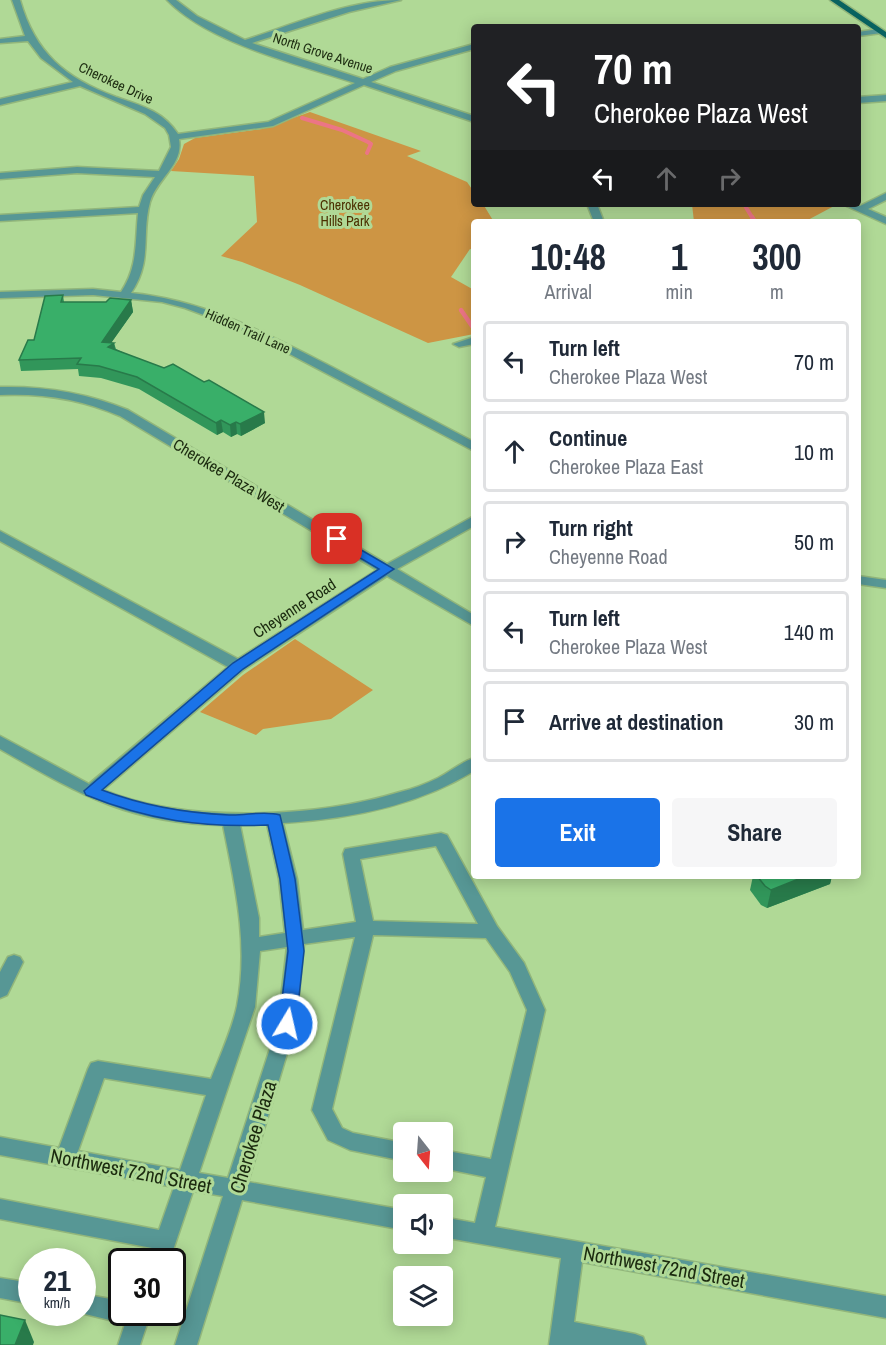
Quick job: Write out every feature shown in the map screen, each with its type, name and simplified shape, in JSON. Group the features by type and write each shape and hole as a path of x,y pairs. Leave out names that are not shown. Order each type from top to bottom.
{"main road":[{"path":"834,0 883,34"}],"street":[{"name":"Cherokee Drive","path":"16,0 29,38 54,65 81,83 149,112 166,124 174,137"},
{"name":"North Grove Avenue","path":"171,0 194,18 244,43 471,118"},
{"path":"244,43 347,10 397,0"},
{"path":"861,34 883,34"},
{"path":"0,42 29,38"},
{"path":"125,294 134,282 141,266 144,210 148,195 174,154 174,137 270,124 413,62 471,47"},
{"path":"0,102 81,83"},
{"path":"861,100 886,98"},
{"path":"0,176 77,170 161,174"},
{"path":"861,209 886,196"},
{"path":"856,207 886,221"},
{"path":"0,218 144,210"},
{"name":"Hidden Trail Lane","path":"0,295 62,292 125,294 162,299 232,321 471,445"},
{"path":"459,344 471,341"},
{"name":"Cherokee Plaza West","path":"0,391 49,392 109,406 471,619"},
{"name":"Cheyenne Road","path":"91,791 238,666 388,569 471,522"},
{"path":"0,535 238,666"},
{"path":"861,580 886,584"},
{"path":"0,742 91,791 129,806 166,815 231,821 274,819 398,798 448,780 471,766"},
{"name":"Cherokee Plaza","path":"186,1345 237,1190 287,1024 293,985 295,939 288,879 274,819"},
{"path":"163,1248 246,1007 251,945 247,896 231,821"},
{"path":"393,1150 350,1142 335,1134 322,1110 366,928 351,854 441,839 483,912 490,931 518,968 536,1010 483,1234"},
{"path":"251,945 366,928 490,931"},
{"path":"0,990 14,963"},
{"path":"65,1158 98,1069 219,1089"},
{"name":"Northwest 72nd Street","path":"0,1146 393,1218"},
{"path":"453,1161 498,1170"},
{"path":"0,1209 166,1241"},
{"name":"Northwest 72nd Street","path":"453,1229 886,1307"},
{"path":"573,1251 561,1338 635,1345"},
{"path":"0,1288 18,1291"},
{"path":"129,1345 130,1326"}],"green space":[{"name":"Cherokee Hills Park","path":"310,112 421,151 407,156 467,182 471,188 471,207 485,207 492,219 471,219 471,249 451,277 471,288 471,335 428,343 300,285 221,256 257,222 254,176 171,171 179,159 184,144 195,138 262,129"},
{"path":"692,207 832,207 810,219 694,219"},
{"path":"295,639 373,690 331,719 263,729 256,735 200,712 243,675"}],"building":[{"path":"63,295 61,302 106,302 110,298 131,300 102,342 114,343 108,347 164,368 173,364 204,382 209,380 264,412 240,424 236,422 230,425 221,420 216,423 137,377 99,366 77,364 81,358 19,360 28,340 34,340 45,296"},
{"path":"759,879 798,879 771,890"},
{"path":"0,1315 18,1319 18,1326 23,1326 15,1345 0,1345"}],"waterway":[{"path":"302,118 342,130 368,142 371,144 367,153"},
{"path":"746,207 753,219"},
{"path":"461,310 471,325"}],"route":[{"path":"287,1024 296,951 288,879 274,819 231,821 166,815 129,806 91,791 238,666 388,569 337,539"}]}
